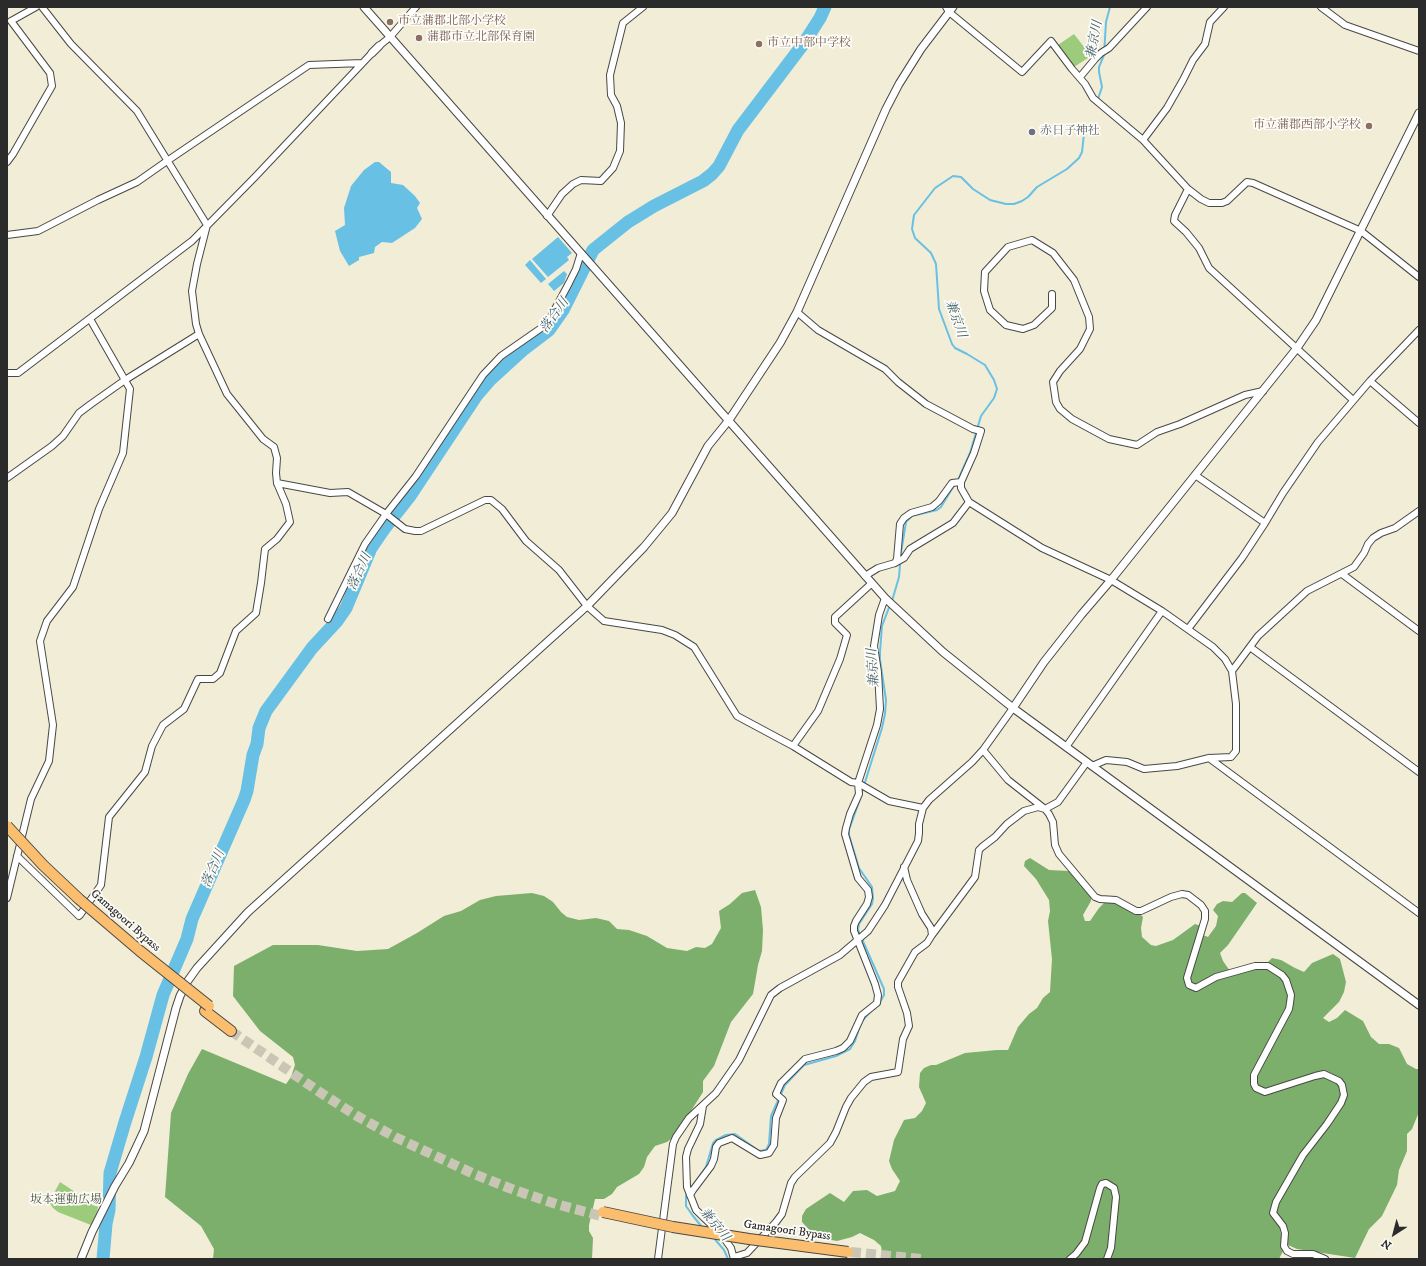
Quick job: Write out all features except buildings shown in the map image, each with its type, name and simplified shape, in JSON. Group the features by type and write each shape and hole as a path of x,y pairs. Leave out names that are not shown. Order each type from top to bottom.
{"highway":[{"name":"Gamagoori Bypass","path":"7,826 42,865 79,899 207,1008"},
{"name":"Gamagoori Bypass","path":"7,833 40,868 76,902 137,955 233,1028"},
{"name":"Gamagoori Bypass","path":"602,1214 672,1231 849,1254"}],"street":[{"path":"7,162 52,86 50,73 9,22 36,7"},
{"path":"17,856 79,916 80,915 101,884 109,817 145,772 152,746 163,725 184,709 198,679 213,679 220,673 236,631 256,613 265,549 285,530 290,522 286,504 277,483 277,458 274,447 263,439 228,394 199,334 196,324 192,291 207,225 166,161 137,111 71,44 42,7"},
{"path":"364,7 886,599 943,652 1013,708 1419,1005"},
{"path":"7,373 18,373 192,241 255,177 362,63 390,37 416,7"},
{"path":"547,216 562,194 573,184 581,180 601,181 613,168 620,151 621,123 617,106 611,95 610,75 623,23 643,7"},
{"path":"1080,77 1100,53 1109,48 1147,7"},
{"path":"1143,140 1167,108 1193,60 1205,44 1210,22 1224,7"},
{"path":"1321,7 1345,25 1419,51"},
{"path":"81,1259 103,1210 129,1163 144,1131 180,996 187,982 197,968 248,912 588,606 644,547 672,513 708,446 729,420 780,344 797,312 886,109 899,84 921,49 950,9 1022,72 1050,41 1080,77 1093,98 1143,140 1188,189 1209,203 1226,201 1247,182 1253,183 1361,231 1419,277"},
{"path":"7,235 38,231 137,182 309,65 362,63"},
{"path":"658,1259 673,1144 688,1118 716,1093 739,1060 771,995 780,988 840,955 868,931 885,905 918,841 923,808 929,800 972,762 983,750 1044,662 1297,348 1316,320 1419,113"},
{"path":"1188,189 1175,215 1174,221 1186,232 1199,248 1209,268 1354,400"},
{"path":"1052,294 1052,308 1034,325 1023,329 1006,325 990,310 984,291 985,272 1008,247 1032,240 1053,254 1074,280 1089,317 1090,329 1080,349 1060,371 1053,382 1056,402 1072,419 1109,439 1137,445 1157,432 1180,424 1245,395 1263,391"},
{"path":"328,619 365,544 416,476 483,375 501,356 547,324 570,283 582,254"},
{"path":"703,1106 700,1124 688,1149 686,1157 689,1192 696,1210 721,1234 731,1248 734,1258 747,1253 782,1214 791,1183 795,1177 830,1143 851,1098 864,1082 870,1077 898,1072 904,1038 909,1026 907,1013 898,987 898,982 915,952 927,943 975,877 979,850 995,837 1007,824 1024,811 1038,807 1045,809 1058,802 1090,764 1106,760 1128,762 1144,769 1178,766 1209,758 1231,757 1236,751 1236,704 1232,671 1225,659 1214,647 1162,611 1111,580 1042,548 969,502 961,488 960,482 976,447 981,431 976,430 926,404 898,382 885,369 818,330 797,312"},
{"path":"7,898 31,799 49,761 52,717 40,641 47,621 73,587 99,509 123,453 130,389 90,318"},
{"path":"1188,629 1242,558 1283,492 1318,442 1370,381 1419,330"},
{"path":"7,478 52,446 63,436 79,413 125,380 199,334"},
{"path":"1370,381 1419,423"},
{"path":"1195,475 1265,523"},
{"path":"896,562 900,524 904,518 911,513 928,509 936,504 952,482 960,482"},
{"path":"277,483 330,493 348,492 387,515 405,529 415,532 421,531 485,500 491,500 502,509 526,541 559,570 588,606 604,621 662,630 675,635 694,647 737,716 793,746 851,782 859,784 889,801 923,808"},
{"path":"866,576 878,568 904,558 910,549 953,523 969,502"},
{"path":"1232,671 1258,636 1307,591 1354,567 1364,554 1368,544 1373,538 1381,533 1395,528 1419,511"},
{"path":"1342,574 1419,631"},
{"path":"793,746 818,711 840,659 847,635 835,623 835,617 872,583"},
{"path":"689,1192 693,1190 711,1166 718,1142 732,1138 760,1155 769,1153 774,1145 776,1118 783,1100 776,1094 781,1083 805,1059 843,1048 850,1041 862,1015 877,1002 878,995 860,937 854,931 854,926 867,904 869,897 868,890 858,878 845,834 850,814 859,794 859,784 877,725 880,709 878,672 874,646 879,614 886,599"},
{"path":"1066,747 1162,611"},
{"path":"1250,647 1419,772"},
{"path":"983,750 1008,780 1045,809 1052,822 1055,845 1059,854 1095,897 1100,899 1116,900 1136,910 1142,911 1171,897 1182,894 1188,895 1201,904 1205,911 1205,919 1187,978 1189,985 1196,988 1216,977 1255,966 1268,966 1282,975 1286,980 1291,995 1288,1009 1254,1075 1254,1084 1256,1088 1265,1092 1324,1074 1339,1080 1342,1086 1344,1095 1342,1103 1303,1155 1276,1202 1273,1213 1283,1226 1285,1233 1284,1246 1287,1251 1292,1254 1313,1254 1325,1259"},
{"path":"1209,758 1419,913"},
{"path":"904,867 907,880 922,914 931,928 932,935"},
{"path":"1070,1259 1085,1242 1100,1188 1102,1184 1106,1183 1114,1188 1116,1197 1111,1248 1107,1259"}],"green space":[{"path":"1074,34 1091,56 1074,67 1058,45"},
{"path":"1030,858 1049,870 1069,871 1081,884 1091,896 1091,901 1083,915 1085,921 1090,921 1104,903 1114,902 1140,914 1143,917 1141,928 1142,937 1151,945 1156,946 1173,940 1195,924 1201,926 1186,986 1189,988 1194,990 1216,980 1255,969 1266,968 1284,980 1288,991 1287,1007 1251,1074 1251,1084 1254,1090 1265,1095 1324,1076 1336,1081 1342,1089 1340,1101 1302,1154 1272,1204 1271,1214 1280,1225 1283,1251 1279,1259 883,1259 881,1246 874,1240 860,1233 837,1241 826,1239 814,1235 802,1222 802,1216 806,1209 830,1193 844,1202 853,1191 867,1190 877,1196 895,1191 900,1181 892,1169 889,1161 894,1140 904,1120 915,1118 922,1111 926,1103 919,1087 920,1073 924,1068 931,1065 936,1065 965,1053 1008,1050 1018,1027 1029,1014 1037,1008 1043,998 1050,992 1052,959 1048,921 1050,911 1049,900 1036,879 1024,866 1025,861"},
{"path":"755,890 761,907 763,930 762,951 753,994 731,1022 714,1066 703,1081 703,1092 675,1136 667,1142 655,1146 647,1157 644,1167 639,1174 617,1187 612,1194 604,1199 595,1199 589,1225 589,1231 593,1238 592,1259 213,1259 214,1249 201,1226 165,1197 171,1113 188,1074 202,1049 286,1084 291,1077 295,1065 293,1057 260,1031 233,996 234,966 273,945 318,945 357,951 388,949 444,916 461,911 480,900 496,896 532,893 544,896 553,902 567,917 579,920 596,918 609,921 617,929 629,930 647,936 667,948 687,951 696,947 705,948 712,944 721,928 719,911 730,904 742,893"},
{"path":"1242,893 1245,893 1257,903 1228,945 1220,953 1223,961 1230,971 1195,985 1191,984 1190,979 1203,935 1208,937 1216,926 1218,916 1213,910 1217,904 1223,901 1232,902"},
{"path":"1333,954 1340,959 1346,982 1344,992 1339,1002 1323,1018 1329,1022 1337,1018 1345,1010 1363,1021 1371,1037 1379,1044 1389,1044 1399,1048 1407,1064 1419,1069 1419,1112 1412,1129 1407,1134 1407,1151 1399,1170 1397,1185 1382,1216 1369,1229 1355,1258 1297,1249 1288,1245 1275,1214 1276,1206 1305,1155 1346,1095 1346,1087 1342,1081 1324,1072 1265,1090 1256,1085 1256,1075 1290,1009 1291,985 1267,963 1272,958 1281,960 1304,972 1312,963"},
{"name":"坂本運動広場","path":"60,1182 98,1207 91,1225 58,1212 53,1208 49,1202"}],"water":[{"path":"375,162 379,162 391,172 391,183 403,185 415,196 420,203 417,208 422,219 415,228 392,243 382,242 375,247 374,253 359,257 359,260 349,266 340,251 335,231 345,225 344,208 351,186 364,170"},
{"path":"558,237 572,253 567,257 569,260 548,277 532,259"},
{"path":"530,260 546,279 541,283 525,265"},
{"path":"564,271 567,274 564,283 554,291 548,284"}],"waterway":[{"name":"落合川","path":"103,1259 106,1224 109,1210 110,1173 125,1122 146,1057 163,995 187,939 192,919 244,800 253,755 257,744 259,728 266,711 312,648 337,621 346,608 371,548 410,496 477,395 490,380 524,349 549,330 563,310 593,250 628,222 654,206 703,181 712,174 719,166 738,130 804,43 820,18 825,7"},
{"name":"兼京川","path":"1098,99 1102,87 1099,67 1104,55 1106,22 1110,7"},
{"name":"兼京川","path":"958,480 970,453 981,416 994,398 997,389 994,380 985,365 955,348 952,344 939,309 936,264 931,253 915,238 912,229 914,215 935,188 953,176 961,177 973,189 990,200 1006,204 1014,204 1022,201 1037,187 1067,169 1079,158 1082,152 1084,134"},
{"name":"兼京川","path":"892,601 899,577 906,522 912,516 937,510 941,507 955,484"},
{"name":"兼京川","path":"861,795 885,714 886,700 880,652 882,626 890,605"},
{"name":"兼京川","path":"860,799 849,830 849,835 859,868 872,887 873,898 872,904 859,924 858,929 860,935"},
{"name":"兼京川","path":"862,939 884,989 884,995 879,1004"},
{"name":"兼京川","path":"863,1020 871,1011"},
{"name":"兼京川","path":"690,1190 706,1167 713,1143 716,1140 726,1135 735,1134 759,1151 766,1150 769,1144 771,1116 785,1085 804,1065 836,1056 850,1049 855,1041 860,1025"},
{"name":"兼京川","path":"687,1194 686,1206 702,1227"},
{"name":"兼京川","path":"713,1237 724,1250 728,1259"}],"tunnel":[{"path":"231,1031 321,1093 357,1116 395,1137 474,1174 514,1190 556,1204 601,1216"},
{"path":"851,1252 922,1259"}],"place":[{"name":"市立蒲郡北部小学校","path":"390,22"},
{"name":"蒲郡市立北部保育園","path":"419,38"},
{"name":"市立中部中学校","path":"759,44"},
{"name":"市立蒲郡西部小学校","path":"1369,126"},
{"name":"赤日子神社","path":"1032,132"}]}
